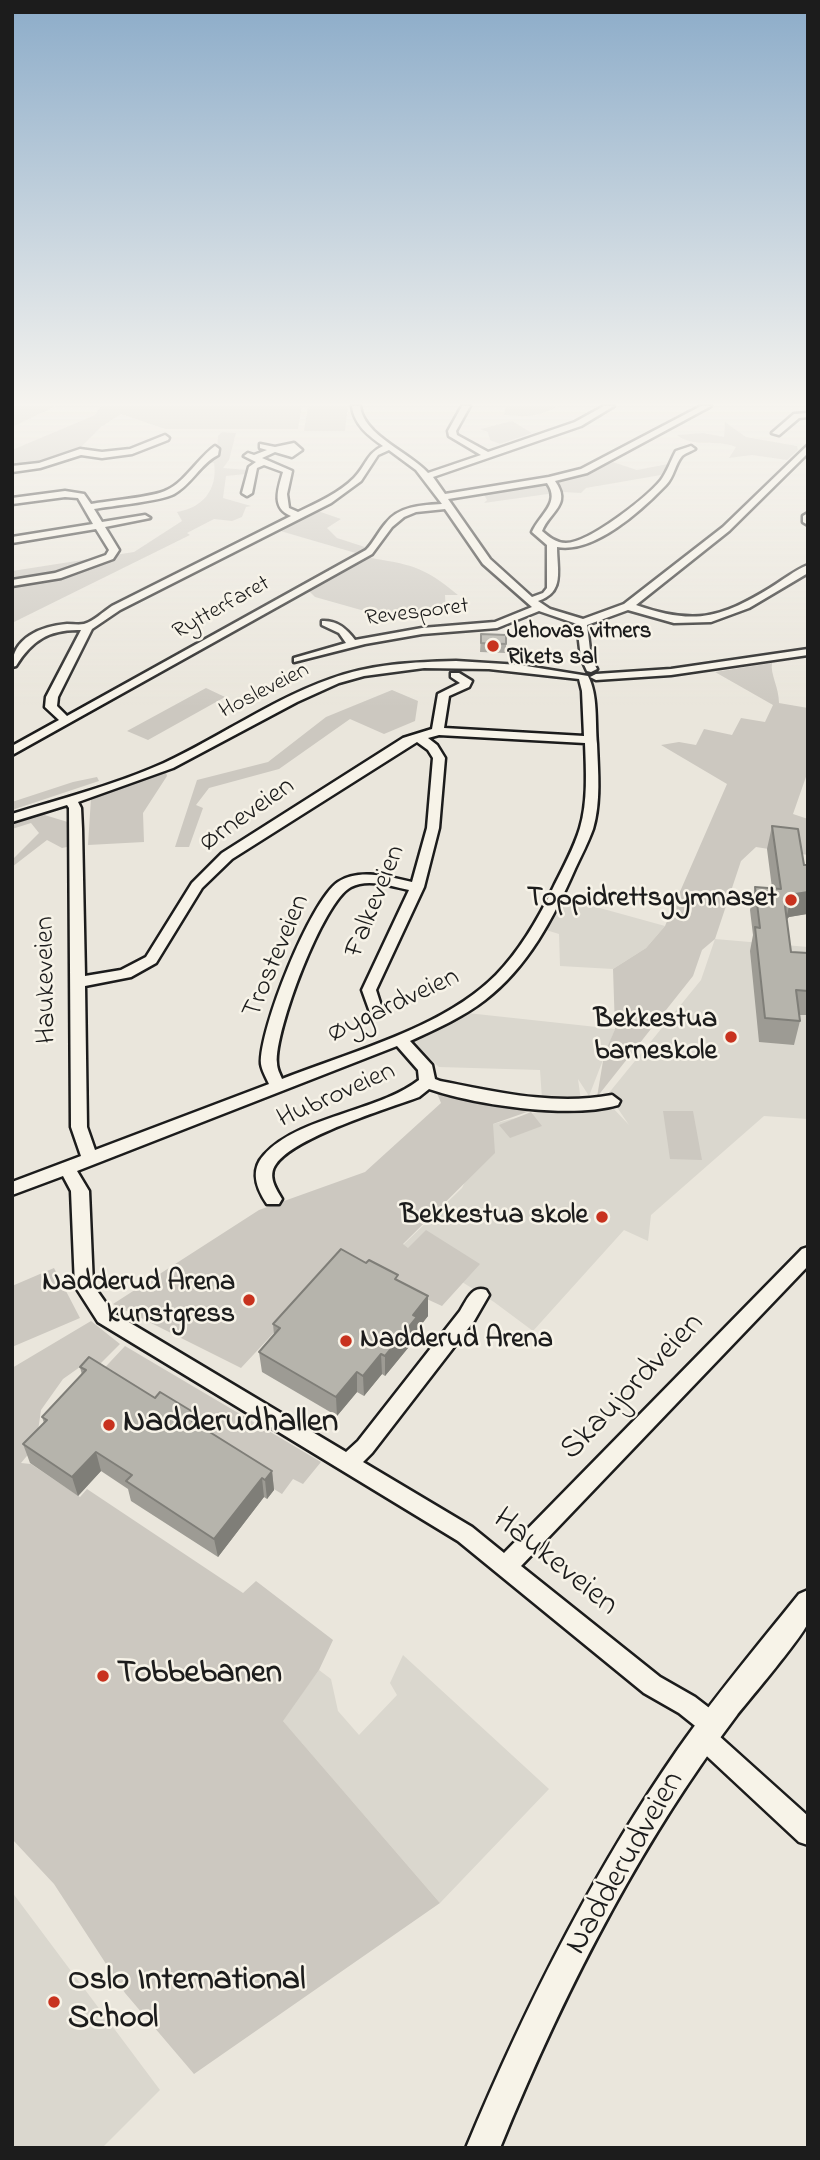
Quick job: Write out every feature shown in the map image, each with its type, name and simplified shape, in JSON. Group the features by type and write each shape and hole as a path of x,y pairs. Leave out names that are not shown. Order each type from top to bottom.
{"main road":[{"name":"Nadderudveien","path":"483,2148 528,2042 600,1906 671,1784 708,1731 808,1603"}],"street":[{"path":"12,583 57,576 110,557 114,550 89,507"},
{"path":"283,507 286,511 299,516"},
{"path":"65,720 51,707 52,696 88,627 116,608 315,507"},
{"name":"Rytterfaret","path":"12,751 369,552 375,548 391,522 427,507"},
{"path":"447,507 472,548 498,573 536,603 579,622 628,606 726,529 748,507"},
{"path":"554,507 536,529 539,536 552,543 570,545 594,539 634,507"},
{"path":"808,516 808,522"},
{"path":"12,540 145,518"},
{"path":"536,603 552,589 552,543"},
{"path":"628,606 674,620 703,620 760,598 808,568"},
{"name":"Revesporet","path":"298,660 351,643 422,631 486,627 536,603"},
{"name":"Øygardveien","path":"12,1189 400,1039 455,1013 483,995 510,970 530,944 586,830 590,801 587,674 579,622"},
{"path":"326,623 343,631 351,643"},
{"path":"12,664 23,645 37,635 56,628 88,627"},
{"name":"Hosleveien","path":"12,818 166,767 307,693 356,674 392,667 434,664 625,675 808,652"},
{"path":"438,731 444,694 465,685 466,681 455,675"},
{"name":"Ørneveien","path":"77,982 142,967 160,947 197,886 227,856 391,750 438,731 589,740"},
{"name":"Falkeveien","path":"376,1012 369,990 417,887 433,828 440,767 436,752 419,737"},
{"name":"Haukeveien","path":"70,800 75,808 76,829 79,1127 80,1138 90,1158"},
{"name":"Trosteveien","path":"278,1086 269,1061 271,1039 302,955 334,891 353,881 369,879 417,887"},
{"path":"400,1039 426,1069 427,1082 510,1100 575,1105 612,1101"},
{"name":"Hubroveien","path":"272,1199 266,1191 265,1167 272,1157 290,1143 413,1093 427,1082"},
{"name":"Haukeveien","path":"67,1168 80,1191 84,1286 105,1317 465,1534 652,1685 687,1705 708,1731 808,1832"},
{"name":"Skaujordveien","path":"506,1566 808,1254"},
{"path":"348,1462 373,1437 467,1316 480,1294"}],"shaded area":[{"path":"192,507 247,507 242,517 232,521 214,519 187,533 190,535 12,623 12,571 134,552 182,521 177,512"},
{"path":"315,510 341,519 327,528 337,538 368,548 359,554 277,530"},
{"path":"366,557 425,572 458,595 445,595 446,611 398,609 393,619 315,597 308,590"},
{"path":"772,663 779,703 808,708 808,771 793,814 808,819 808,855 756,847 741,861 715,939 702,950 693,976 597,1097 604,1055 615,1029 613,969 646,948 665,926 727,784 661,745 679,742 696,745 704,729 732,735 741,718 765,722 773,705 715,672"},
{"path":"206,688 225,697 148,740 127,731"},
{"path":"392,690 418,701 415,721 384,734 350,719 279,769 209,788 196,805 203,808 189,847 175,847 197,780 268,762 326,717"},
{"path":"166,772 167,776 143,813 144,842 88,845 91,798"},
{"path":"97,777 99,781 12,810 12,802"},
{"path":"38,813 71,823 72,846 62,848 47,840 12,867 12,860 39,833 31,823 12,829 12,822"},
{"path":"560,897 665,926 646,948 613,969 560,966 559,934 546,930"},
{"path":"715,939 808,947 808,1119 764,1116 651,1215 648,1241 624,1230 533,1331 494,1302 403,1245 462,1188 493,1124 560,1106 612,1107 629,1125 608,1094 701,980"},
{"path":"458,1012 615,1029 589,1096 578,1079 581,1101 542,1099 540,1070 439,1067 408,1037"},
{"path":"434,1086 544,1106 493,1124 495,1153 403,1244 408,1248 426,1230 480,1264 442,1306 346,1262 337,1265 241,1368 113,1304 259,1210 365,1172 441,1103"},
{"path":"663,1111 693,1111 702,1160 670,1159"},
{"path":"531,1112 542,1126 510,1138 499,1125"},
{"path":"54,1268 80,1318 12,1347 12,1286"},
{"path":"91,1321 120,1344 90,1374 80,1367 63,1379 41,1410 36,1445 21,1463 31,1464 80,1497 87,1489 243,1593 256,1581 333,1640 319,1670 283,1721 440,1903 194,2074 125,1993 54,1884 12,1839 12,1368"},
{"path":"125,1346 321,1462 303,1484 293,1479 282,1494 96,1377"},
{"path":"403,1655 549,1789 440,1903 282,1720 319,1670 331,1679 338,1711 359,1735 397,1695 390,1683"},
{"name":"Oslo International School","path":"12,1892 160,2090 102,2148 12,2148"}],"building":[{"path":"481,634 506,635 506,644 481,643"},
{"path":"772,826 798,829 804,865 808,865 808,892 795,894 788,899 789,906 785,906 791,952 808,953 808,991 796,990 800,1021 765,1018 755,927 760,928 755,887 781,889"},
{"name":"Nadderud Arena","path":"341,1249 366,1263 369,1260 398,1275 395,1279 428,1296 413,1315 417,1317 385,1356 381,1354 363,1376 357,1372 336,1397 259,1352 280,1328 273,1324"},
{"name":"Nadderudhallen","path":"89,1357 155,1398 160,1392 198,1415 192,1421 272,1471 265,1480 262,1478 214,1539 126,1481 132,1475 96,1452 72,1477 23,1444 47,1420 42,1417 86,1370 80,1367"}],"place":[{"name":"Jehovas vitners Rikets sal","path":"493,646"},
{"name":"Toppidrettsgymnaset","path":"791,900"},
{"name":"Bekkestua barneskole","path":"731,1037"},
{"name":"Bekkestua skole","path":"602,1217"},
{"name":"Nadderud Arena kunstgress","path":"249,1300"},
{"name":"Nadderud Arena","path":"346,1341"},
{"name":"Nadderudhallen","path":"109,1425"},
{"name":"Tobbebanen","path":"103,1676"},
{"name":"Oslo International School","path":"54,2002"}]}
